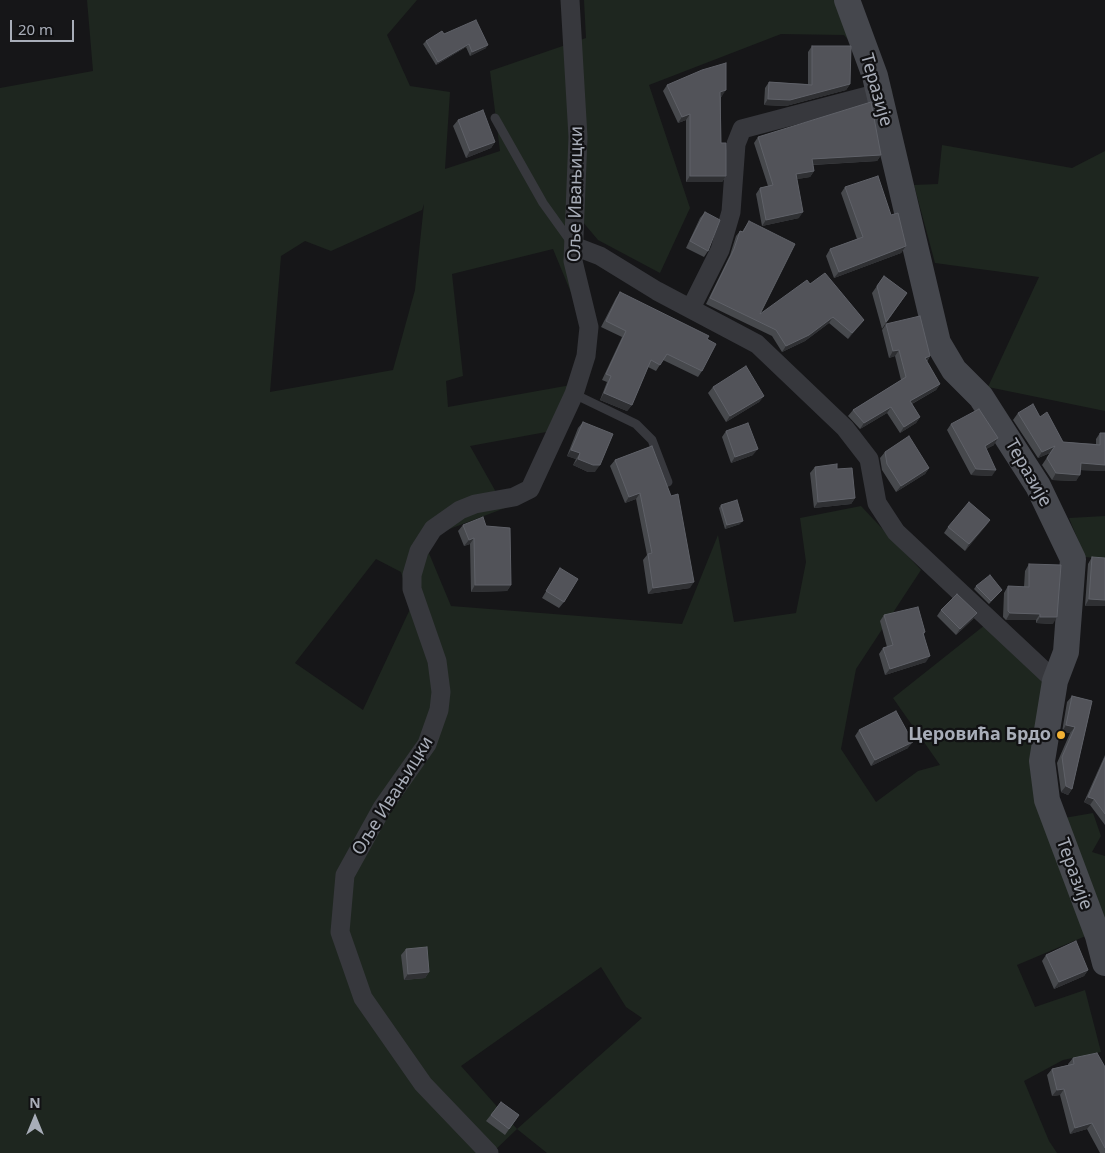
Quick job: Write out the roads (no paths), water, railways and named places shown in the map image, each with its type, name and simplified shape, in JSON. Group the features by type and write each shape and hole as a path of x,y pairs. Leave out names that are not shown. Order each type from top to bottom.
{"street":[{"name":"Оље Ивањицки","path":"489,1153 423,1084 363,998 340,932 345,874 382,808 427,744 439,710 441,692 437,661 412,589 412,575 419,551 433,529 460,510 475,504 514,497 530,489 574,394 586,356 590,327 575,275 574,246 578,137 570,0"},
{"name":"Теразије","path":"847,0 875,76 938,343 954,370 981,397 1038,486 1073,559 1066,652 1055,681 1042,761 1047,800 1101,938 1105,963"},
{"path":"691,308 720,250 731,212 736,144 742,129 879,93"},
{"path":"574,246 600,256 757,344 845,428 869,459 877,503 896,532 1055,681"}],"lane":[{"path":"495,118 543,203 574,246"},
{"path":"574,394 636,424 652,440 668,482"}],"place":[{"name":"Церовића Брдо","path":"1061,735"}]}
